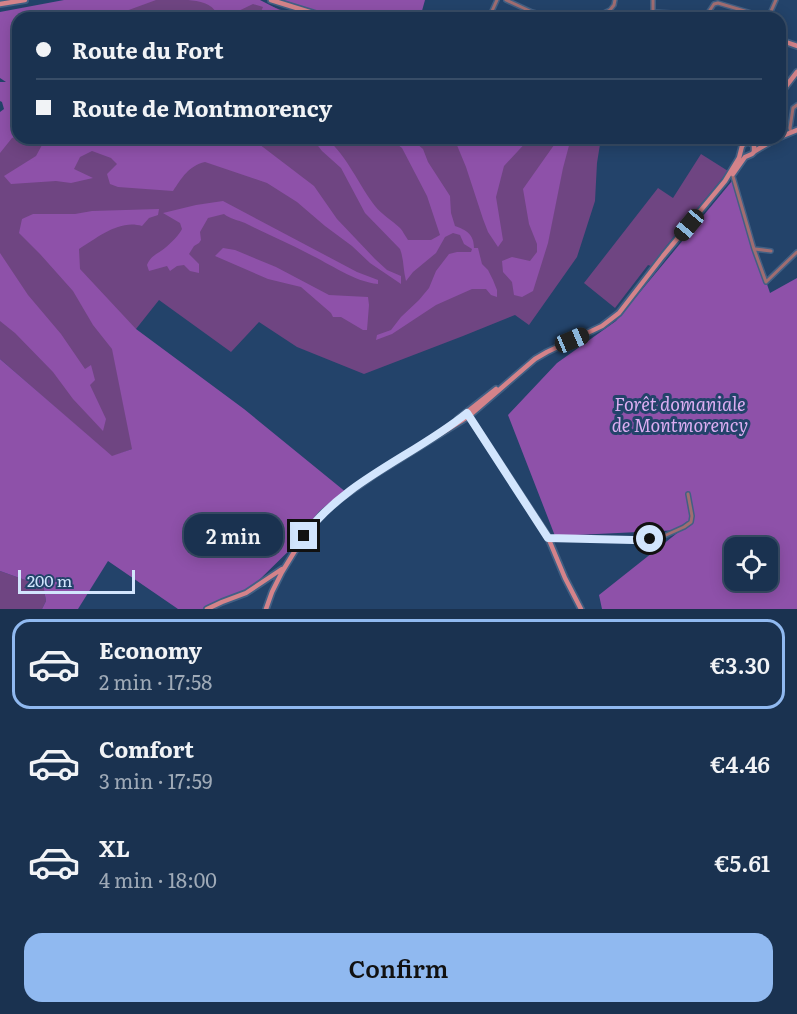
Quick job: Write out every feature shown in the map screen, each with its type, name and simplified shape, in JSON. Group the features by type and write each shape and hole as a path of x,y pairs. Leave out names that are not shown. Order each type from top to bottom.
{"main road":[{"path":"0,4 25,0"},
{"path":"271,0 310,12"},
{"path":"786,84 797,72"},
{"path":"732,173 744,144 763,146 767,144"},
{"path":"742,150 744,154 751,146"},
{"path":"266,609 288,562 314,523 331,506 376,473 468,414 517,373 547,352 602,327 615,317 745,157 751,146"},
{"path":"468,414 548,538 581,609"},
{"path":"207,609 243,595 279,572 288,562"},
{"path":"270,577 276,578 276,584"},
{"path":"257,586 268,582 276,584"}],"street":[{"path":"492,11 497,0"},
{"path":"506,0 532,12"},
{"path":"604,12 614,5 615,0"},
{"path":"709,12 714,4 718,3 748,12"},
{"path":"794,131 790,128 793,108 797,105"},
{"path":"732,173 766,282 797,252"},
{"path":"754,249 771,251"},
{"path":"548,538 633,540 664,536 691,522 688,494"}],"shaded area":[{"path":"90,0 254,0 287,12 63,12"},
{"path":"12,94 12,144 600,144 595,201 577,257 529,325 515,315 364,374 297,347 259,322 231,352 159,300 136,329 132,449 112,457 0,359 0,123"},
{"path":"701,154 728,171 651,266 648,265 615,308 584,283 658,188 673,198"},
{"path":"0,571 43,584 46,601 42,609 0,609"}],"green space":[{"path":"64,0 156,0 123,12 12,12 12,138 0,153 0,112 4,109 0,101 0,82 6,82 0,78 0,12"},
{"path":"188,0 260,0 283,12 261,12 263,7 253,4 236,12 216,12 209,5"},
{"path":"271,0 425,0 422,12 310,12"},
{"path":"259,144 314,186 337,219 375,259 387,270 401,276 401,284 370,263 297,202 267,183 205,162 190,170 173,191 118,187 110,184 107,174 117,164 111,158 92,151 80,157 74,169 93,178 71,183 56,181 11,184 4,176 36,156 42,145"},
{"path":"317,144 334,145 375,206 400,228 408,240 431,240 440,235 427,196 402,148 397,144 417,144 423,149 428,162 450,196 451,213 455,226 466,231 471,236 474,248 478,248 482,264 488,270 497,290 497,297 491,295 486,289 472,289 436,305 392,334 376,340 377,335 391,330 419,300 429,288 436,271 449,254 471,252 472,249 464,244 460,235 453,233 445,237 436,253 413,272 406,281 400,249 365,213 341,168"},
{"path":"456,144 524,144 504,166 496,197 503,240 498,247 488,232"},
{"path":"555,144 569,144 548,243 533,291 522,297 514,295 512,282 503,272 502,261 512,257 530,261 537,252 523,189"},
{"name":"Forêt domaniale de Montmorency","path":"732,181 770,293 797,278 797,609 602,609 599,595 681,530 555,536 508,415 557,363 616,321"},
{"path":"223,201 357,272 378,280 378,284 352,276 224,214 208,218 200,232 201,240 189,254 199,264 199,273 190,271 184,265 177,266 170,271 167,266 149,271 147,265 151,259 182,229 180,223 163,213"},
{"path":"159,209 158,215 149,218 142,226 134,224 117,227 79,249 80,269 136,329 244,409 347,493 322,514 305,535 252,587 208,609 178,609 108,561 78,609 42,609 46,601 43,584 0,571 0,359 112,456 132,449 112,349 93,325 73,291 19,233 22,219 33,214"},
{"path":"223,248 235,250 276,267 329,295 368,297 367,330 341,317 333,317 301,287 268,279 215,256"},
{"path":"0,253 28,295 61,334 85,369 91,365 95,380 90,385 106,419 103,431 73,399 53,372 0,321"}],"route":[{"path":"304,536 322,514 344,496 467,413 548,538 650,539"}]}
